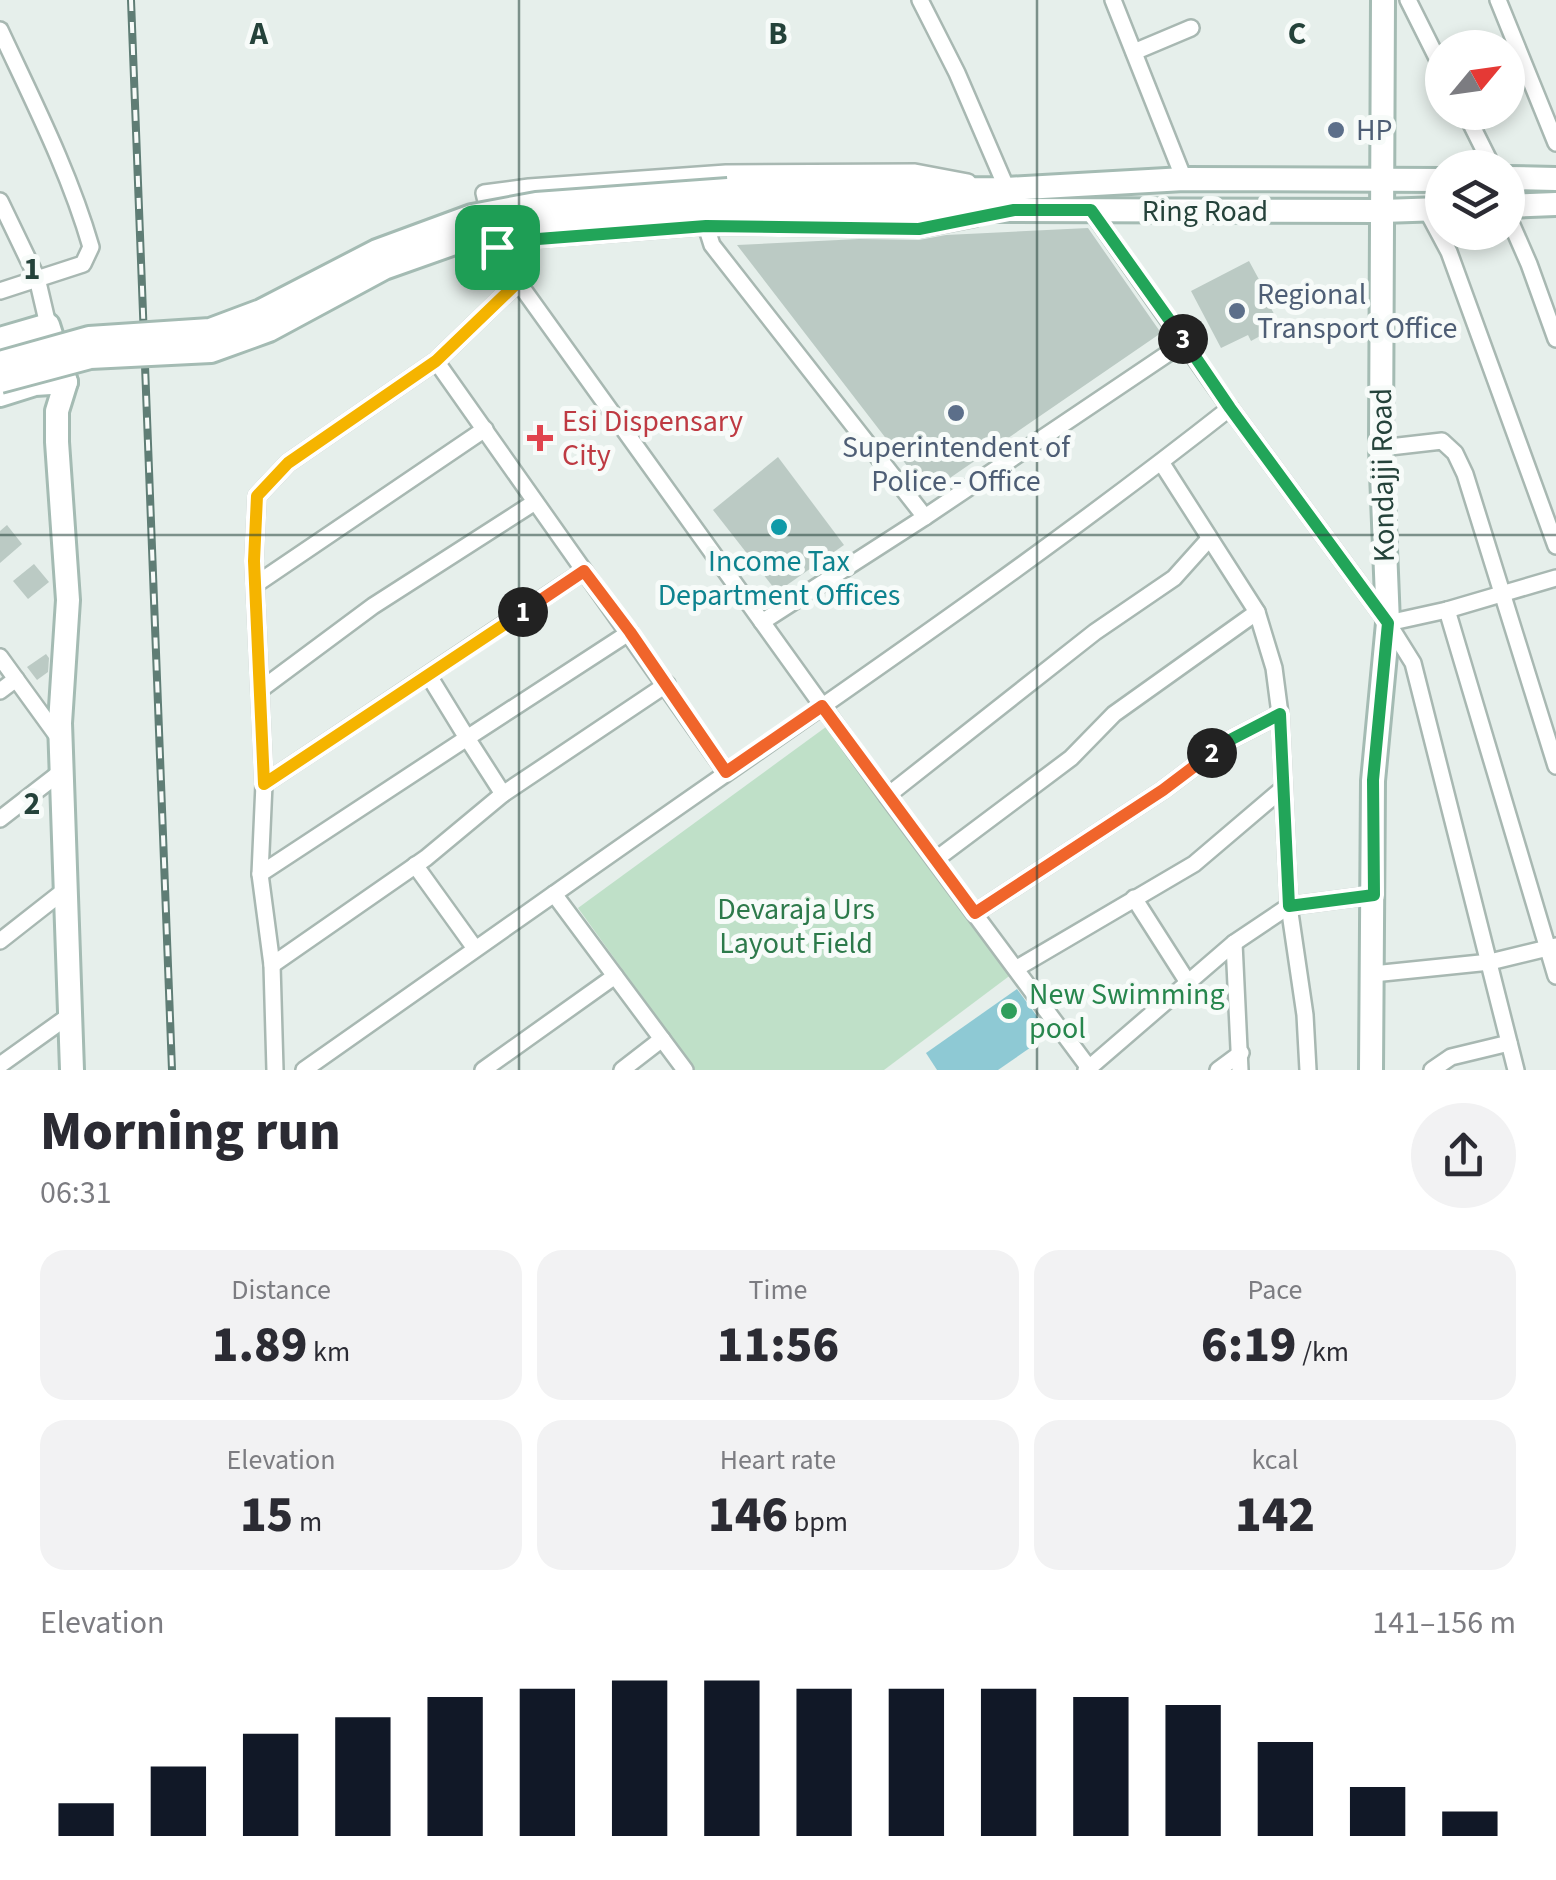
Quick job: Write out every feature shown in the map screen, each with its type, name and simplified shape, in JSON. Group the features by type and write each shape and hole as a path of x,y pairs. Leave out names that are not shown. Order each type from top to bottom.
{"main road":[{"name":"Kondajji Road","path":"1371,1070 1373,780 1388,623 1381,448 1383,0"},
{"path":"1525,178 1556,179"},
{"path":"0,363 90,338 210,330 261,311 377,251 472,216 536,204 1011,200 1184,180 1425,181"},
{"path":"0,381 90,357 211,350 269,330 384,268 477,235 728,200"},
{"name":"Ring Road","path":"1011,200 1091,210 1425,209"},
{"path":"1525,205 1556,204"},
{"path":"0,340 48,325 66,382 57,411 68,600 61,740 72,1070"},
{"path":"0,395 34,384 66,382"}],"street":[{"path":"920,0 957,73 1011,200"},
{"path":"1114,0 1184,180"},
{"path":"1408,0 1425,34"},
{"path":"1498,0 1556,143"},
{"path":"1134,52 1191,28"},
{"path":"0,30 53,143 79,207 90,247 82,264 0,291"},
{"path":"1011,200 915,172 726,172 484,193 497,247 518,282 1088,1069 1234,943 1289,906 1374,895"},
{"path":"497,247 538,239 706,226 919,229 1011,200"},
{"path":"0,201 37,278 48,325"},
{"path":"1091,210 1413,663 1516,1070"},
{"path":"706,226 712,245 924,517"},
{"path":"1449,250 1556,546"},
{"path":"1524,250 1556,339"},
{"path":"276,1070 272,964 260,874 264,784 255,585 257,496 288,463 436,361 518,282"},
{"path":"762,622 1185,342"},
{"path":"436,361 726,772"},
{"path":"304,1070 822,706 1230,408"},
{"path":"255,585 484,429"},
{"path":"1381,448 1442,441 1455,453 1465,474 1556,766"},
{"path":"1161,462 1257,612 1274,668 1280,714 1289,906 1305,1015 1308,1070"},
{"path":"260,690 373,606 535,502"},
{"path":"887,796 1094,632 1174,578 1209,539"},
{"path":"264,784 584,571"},
{"path":"1388,623 1556,578"},
{"path":"1447,610 1552,947 1556,976"},
{"path":"935,860 1070,758 1114,714 1257,612"},
{"path":"260,874 630,632"},
{"path":"0,656 61,740"},
{"path":"429,676 503,794"},
{"path":"0,691 16,679"},
{"path":"272,964 415,865 503,794 666,684"},
{"path":"975,913 1163,790 1228,741 1280,714"},
{"path":"0,819 62,771"},
{"path":"1017,968 1194,864 1282,790"},
{"path":"415,865 474,947"},
{"path":"0,941 66,890"},
{"path":"554,894 684,1070"},
{"path":"1134,898 1188,981"},
{"path":"1234,943 1240,1070"},
{"path":"1372,974 1490,962 1552,947"},
{"path":"483,1070 614,976"},
{"path":"0,1065 70,1015"},
{"path":"622,1070 662,1039"},
{"path":"1432,1070 1451,1057 1509,1043"},
{"path":"1218,1070 1241,1053"}],"green space":[{"name":"Devaraja Urs Layout Field","path":"830,724 1012,974 884,1070 695,1070 578,908"}],"water":[{"name":"New Swimming pool","path":"1017,989 1050,1034 998,1070 937,1070 926,1053"}],"building":[{"name":"Superintendent of Police - Office","path":"1088,228 1161,333 928,493 737,245 919,240 946,235"},
{"name":"Regional Transport Office","path":"1249,261 1262,285 1267,282 1275,297 1267,301 1278,321 1259,331 1262,335 1251,341 1248,335 1221,348 1191,291"},
{"name":"Income Tax Department Offices","path":"778,457 844,545 777,592 713,510"},
{"path":"7,525 22,544 0,563 0,531"},
{"path":"34,564 49,582 28,599 13,581"},
{"path":"46,654 48,672 37,680 27,667"}],"railway":[{"path":"131,0 172,1070"}],"place":[{"name":"HP","path":"1336,130"},
{"name":"Regional Transport Office","path":"1237,311"},
{"name":"Superintendent of Police - Office","path":"956,413"},
{"name":"Esi Dispensary City","path":"540,438"},
{"name":"Income Tax Department Offices","path":"779,527"},
{"name":"New Swimming pool","path":"1009,1011"}],"route":[{"path":"1014,210 1091,210 1388,623 1373,780 1374,895 1289,906 1280,714 1228,741 1163,790 975,913 822,706 726,772 584,571 264,784 254,561 257,496 288,463 436,361 518,282 497,247 538,239 706,226 919,229 1014,210"}]}
